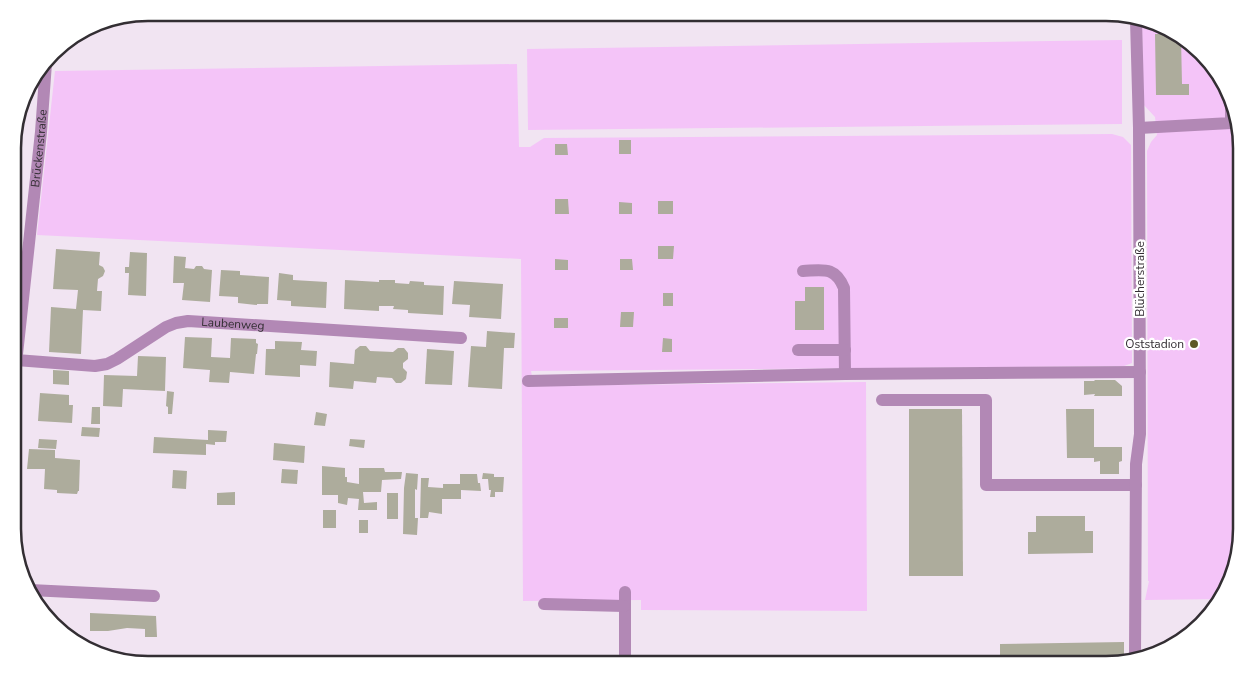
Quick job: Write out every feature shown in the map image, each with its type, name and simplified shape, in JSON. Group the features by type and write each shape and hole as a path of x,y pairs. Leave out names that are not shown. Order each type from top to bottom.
{"street":[{"name":"Blücherstraße","path":"1135,652 1136,464 1140,434 1139,128 1136,25"},
{"name":"Brückenstraße","path":"22,285 41,132 45,74"},
{"path":"1139,128 1230,123"},
{"path":"803,271 824,270 832,272 840,278 844,288 846,374"},
{"name":"Laubenweg","path":"21,360 95,366 107,364 166,327 188,321 461,338"},
{"path":"798,350 845,350"},
{"path":"528,381 846,374 1140,372"},
{"path":"882,400 986,400 986,485 1136,485"},
{"path":"37,590 154,596"},
{"path":"625,592 625,656"},
{"path":"544,604 624,606"}],"shaded area":[{"name":"Oststadion","path":"1142,27 1162,34 1190,53 1201,64 1216,85 1223,100 1232,132 1233,529 1232,545 1226,570 1220,585 1211,599 1145,600 1149,581 1147,151 1157,135 1155,117 1143,104"},
{"path":"1122,40 1122,124 528,130 527,49"},
{"path":"517,64 519,147 530,147 544,138 1112,134 1123,137 1131,145 1132,363 1124,366 531,371 534,386 866,382 867,611 641,610 641,600 523,601 521,259 37,235 55,71"}],"building":[{"path":"1155,34 1161,34 1181,47 1182,84 1189,84 1189,95 1156,95"},
{"path":"619,140 631,140 631,154 619,154"},
{"path":"555,144 567,144 568,155 555,155"},
{"path":"555,199 568,199 569,214 555,214"},
{"path":"658,201 673,201 673,214 658,214"},
{"path":"619,202 632,203 632,214 619,214"},
{"path":"658,246 674,246 673,259 658,259"},
{"path":"56,249 100,252 99,265 105,271 103,276 98,279 97,291 102,291 101,311 83,310 81,354 49,352 51,307 76,309 78,290 53,289"},
{"path":"130,252 147,253 146,296 128,295 129,273 125,273 125,267 129,267"},
{"path":"174,256 186,257 185,268 194,269 196,266 202,266 204,269 212,270 210,302 182,300 184,283 173,283"},
{"path":"555,259 568,260 568,270 555,270"},
{"path":"620,259 632,259 633,270 620,270"},
{"path":"221,270 240,271 240,275 269,277 268,304 238,303 238,297 219,296"},
{"path":"279,273 293,275 293,280 327,282 326,308 291,306 291,301 277,300"},
{"path":"345,280 379,282 379,280 395,280 395,283 409,284 410,281 424,282 424,285 444,286 443,315 408,313 408,310 393,309 394,306 379,306 379,311 344,309"},
{"path":"454,281 503,284 501,319 469,317 470,305 452,304"},
{"path":"805,287 824,287 824,330 795,330 795,301 805,301"},
{"path":"663,293 673,293 673,306 663,306"},
{"path":"621,312 634,312 633,327 620,327"},
{"path":"554,318 568,318 568,328 554,328"},
{"path":"487,331 515,333 514,348 504,348 502,389 468,387 471,346 486,347"},
{"path":"185,337 212,338 211,357 230,358 231,338 256,339 258,344 254,374 230,372 229,383 209,382 210,370 183,368"},
{"path":"663,338 672,339 672,352 662,352"},
{"path":"275,341 302,342 301,350 317,351 316,366 300,365 300,377 265,375 266,349 275,349"},
{"path":"360,346 366,346 370,351 393,352 398,348 404,348 408,353 408,359 403,363 403,368 407,372 406,379 401,383 396,383 392,378 377,377 376,383 354,381 353,389 329,387 330,362 354,364 355,350"},
{"path":"427,349 454,351 452,385 425,384"},
{"path":"138,356 166,357 165,391 123,389 122,407 103,406 104,375 137,376"},
{"path":"53,370 69,371 69,385 53,384"},
{"path":"1115,380 1122,386 1122,396 1084,395 1084,381"},
{"path":"167,391 174,392 172,414 168,414 168,407 166,406"},
{"path":"40,393 69,395 69,405 73,405 72,423 38,421"},
{"path":"92,407 100,407 100,424 91,424"},
{"path":"909,409 962,409 963,576 909,576"},
{"path":"1066,409 1094,409 1094,447 1122,447 1122,461 1119,462 1119,474 1100,474 1100,461 1094,462 1094,458 1067,458"},
{"path":"316,412 327,414 325,426 314,425"},
{"path":"82,427 100,428 99,437 81,436"},
{"path":"208,430 227,431 226,442 215,442 215,445 206,444 206,455 153,453 154,437 208,440"},
{"path":"39,439 57,440 56,449 38,448"},
{"path":"350,439 365,440 364,448 349,446"},
{"path":"274,443 305,446 304,463 273,460"},
{"path":"29,449 55,450 55,458 80,460 79,491 77,494 57,493 57,490 44,489 45,469 27,469"},
{"path":"322,466 345,468 347,482 359,484 359,468 384,468 385,472 402,472 401,479 382,480 381,492 363,492 364,503 377,502 377,510 358,510 359,499 348,498 347,505 338,503 338,495 322,495"},
{"path":"282,469 298,470 297,484 281,483"},
{"path":"173,470 187,471 186,489 172,488"},
{"path":"406,473 418,474 417,490 415,489 415,518 418,518 417,535 403,534"},
{"path":"483,473 494,474 494,477 504,477 503,492 495,492 495,497 490,497 491,490 489,490 488,479 482,479"},
{"path":"460,474 477,474 481,491 461,490 461,499 442,499 442,514 429,512 428,518 420,518 421,478 429,478 428,487 443,488 443,484 460,484"},
{"path":"235,492 235,505 217,505 217,493"},
{"path":"387,493 398,493 398,519 387,519"},
{"path":"323,510 336,510 336,528 323,528"},
{"path":"1036,516 1085,516 1085,531 1093,531 1093,553 1028,554 1028,532 1036,532"},
{"path":"359,520 368,520 368,533 359,533"},
{"path":"90,613 156,616 157,637 145,637 145,629 127,628 90,631"},
{"path":"1124,642 1124,654 1000,655 1000,644"}],"place":[{"name":"Oststadion","path":"1194,344"}]}
